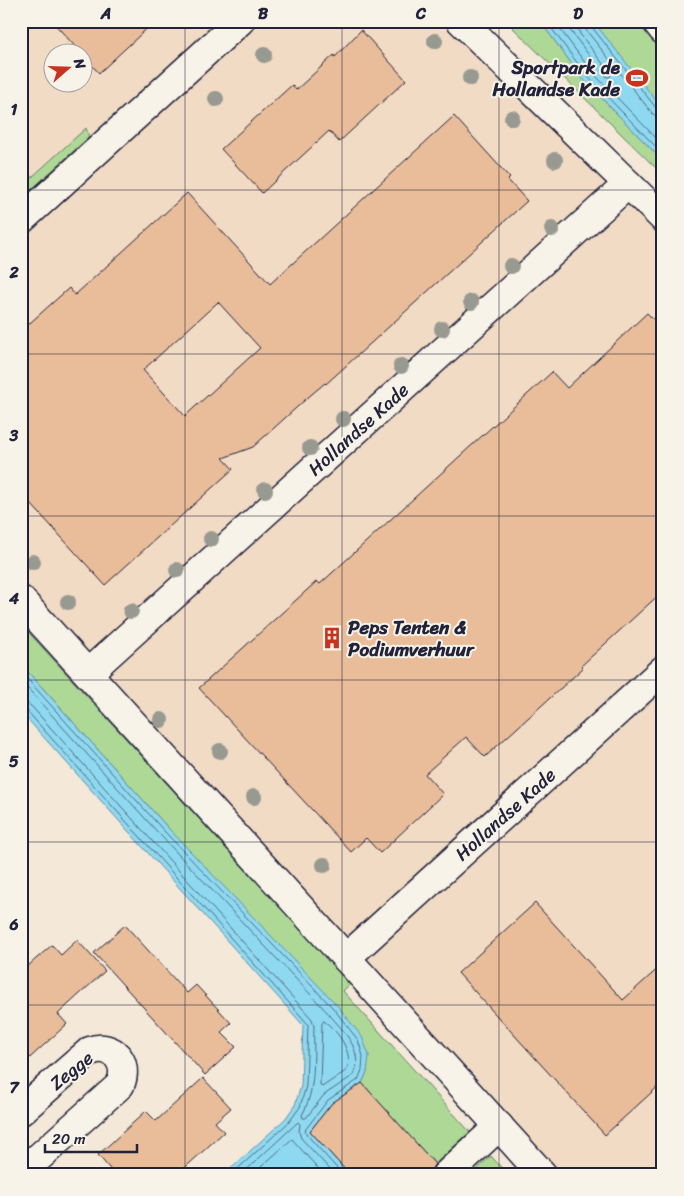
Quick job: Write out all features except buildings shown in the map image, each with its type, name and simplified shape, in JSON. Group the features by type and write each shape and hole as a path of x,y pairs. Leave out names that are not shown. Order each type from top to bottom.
{"street":[{"path":"21,220 240,21"},
{"path":"461,21 663,218"},
{"path":"656,21 663,30"},
{"name":"Hollandse Kade","path":"88,673 628,184"},
{"path":"21,600 543,1175"},
{"name":"Hollandse Kade","path":"346,958 663,670"},
{"name":"Zegge","path":"21,1111 90,1051 96,1048 104,1048 110,1051 121,1062 124,1069 120,1085 38,1158 31,1161 21,1161"},
{"path":"446,1175 499,1126"}],"shaded area":[{"path":"21,21 459,21 663,221 663,1175 538,1175 344,960 301,1000 21,691"}],"green space":[{"path":"506,21 540,21 583,79 663,161 663,175"},
{"name":"Sportpark de Hollandse Kade","path":"566,21 663,21 663,134"},
{"path":"86,128 89,137 21,199 21,187"},
{"path":"21,624 350,984 343,991 470,1132 435,1164 362,1083 367,1072 169,829 21,664"},
{"path":"491,1156 508,1175 471,1175"}],"water":[{"path":"540,21 593,21 663,109 663,161 583,79"},
{"path":"21,664 169,829 337,1005 362,1037 369,1055 367,1072 362,1083 332,1103 310,1131 350,1175 224,1175 285,1119 295,1105 301,1086 303,1025 21,712"}],"place":[{"name":"Sportpark de Hollandse Kade","path":"637,78"},
{"name":"Peps Tenten & Podiumverhuur","path":"332,638"}]}
